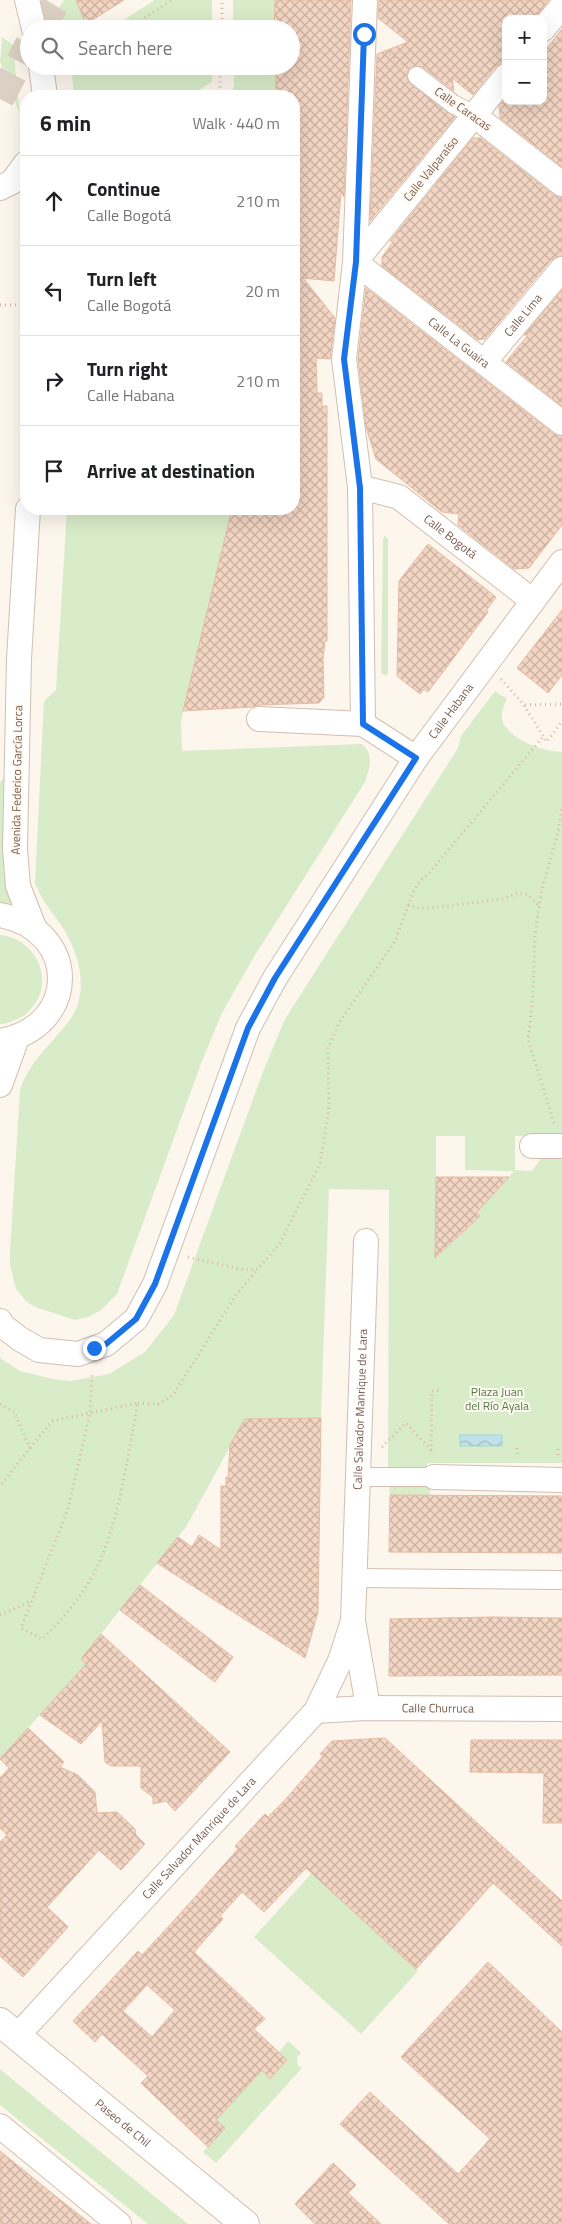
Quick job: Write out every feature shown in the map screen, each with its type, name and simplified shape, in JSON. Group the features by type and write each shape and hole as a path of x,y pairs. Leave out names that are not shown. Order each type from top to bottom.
{"street":[{"path":"27,0 32,20"},
{"path":"363,724 360,488 344,359 356,262 365,0"},
{"path":"547,24 562,6"},
{"path":"42,75 44,90"},
{"name":"Calle Caracas","path":"417,76 453,104 474,115 562,184"},
{"name":"Calle Valparaíso","path":"356,262 502,81"},
{"path":"0,188 12,182 20,171"},
{"name":"Calle La Guaira","path":"356,262 562,423"},
{"name":"Calle Lima","path":"484,362 562,269"},
{"name":"Calle Bogotá","path":"360,488 399,497 533,601"},
{"name":"Avenida Federico García Lorca","path":"28,515 19,659 15,849 18,886 34,927"},
{"name":"Calle Habana","path":"0,1321 14,1335 39,1350 78,1354 106,1344 136,1319 155,1284 248,1028 275,978 416,758 562,562"},
{"name":"Avenida Federico García Lorca","path":"0,773 6,765 19,659"},
{"path":"259,718 363,724 416,758"},
{"path":"0,915 17,918 34,927 48,941 57,958 60,978 57,997 49,1015 35,1029 9,1040 0,1085"},
{"path":"532,1146 560,1146"},
{"name":"Calle Salvador Manrique de Lara","path":"364,1708 366,1695 353,1622 366,1240"},
{"path":"358,1473 562,1480"},
{"path":"355,1578 562,1580"},
{"name":"Calle Salvador Manrique de Lara","path":"8,2029 316,1711 340,1661 353,1622"},
{"name":"Calle Churruca","path":"316,1711 364,1708 562,1709"},
{"name":"Paseo de Chil","path":"8,2029 246,2224"},
{"path":"0,2126 119,2224"}],"path":[{"path":"142,20 172,0"},
{"path":"222,0 222,20"},
{"path":"364,34 417,76"},
{"path":"220,75 220,90"},
{"path":"0,305 16,305"},
{"path":"484,667 506,682 524,705 547,742 562,721"},
{"path":"524,705 562,704"},
{"path":"0,1486 52,1421 138,1403 158,1404 173,1395 236,1295 280,1243 320,1164 329,1107 328,1048 339,1023 395,941 418,883 430,872 543,737"},
{"path":"560,1146 528,1040 533,994 535,932 542,888 558,832 562,806"},
{"path":"408,905 419,908 440,907 502,899 517,893 527,894 539,906"},
{"path":"166,1252 244,1270 258,1269"},
{"path":"94,1348 90,1413 68,1509 21,1628 42,1640 75,1602 102,1558 114,1524 138,1403"},
{"path":"358,1473 406,1422 431,1450 432,1391 441,1390"},
{"path":"0,1404 14,1412 30,1448"},
{"path":"0,1615 31,1601"}],"green space":[{"path":"64,0 82,0 77,3 84,20 62,20 58,9"},
{"path":"155,0 212,0 212,20 123,20"},
{"path":"233,0 275,0 274,20 233,20"},
{"path":"2,37 13,45 20,115 0,62"},
{"path":"72,75 212,75 212,82 199,90 73,90"},
{"path":"234,75 276,75 276,90 232,90"},
{"path":"67,515 231,515 181,721 182,751 362,744 370,757 365,782 252,960 222,1013 202,1061 117,1294 101,1310 88,1317 75,1320 35,1307 26,1301 16,1289 10,1265 20,1090 34,1063 74,1014 81,989 78,962 74,949 61,925 43,900 35,883 44,701 56,690"},
{"path":"385,536 388,539 388,673 385,676 381,673 383,539"},
{"name":"Plaza Juan del Río Ayala","path":"495,691 507,699 502,711 502,719 511,733 536,747 562,752 562,1136 515,1136 515,1170 532,1171 545,1153 562,1154 562,1463 427,1463 427,1468 388,1468 389,1190 329,1189 321,1418 245,1419 186,1527 81,1659 86,1664 0,1759 0,1358 20,1371 53,1379 70,1381 109,1374 145,1352 174,1315 264,1069 285,1019 458,748 461,736","holes":["436,1136 465,1136 465,1170 514,1171 476,1213 480,1216 436,1258"]},
{"path":"11,770 12,903 10,904 0,903 0,782"},
{"path":"0,935 13,938 24,944 39,963 42,975 42,987 38,999 30,1010 21,1017 3,1024 0,1024"},
{"path":"430,1483 430,1495 390,1495 389,1484"},
{"path":"312,1873 418,1971 361,2034 254,1937"},
{"path":"288,2041 301,2053 297,2057 298,2066 302,2068 216,2163 203,2152 225,2128 216,2120 262,2070 271,2078 287,2061 278,2053"},
{"path":"0,2069 188,2224 148,2224 0,2105"}],"water":[{"path":"460,1435 502,1435 502,1446 460,1446"}],"building":[{"path":"76,0 124,0 92,20 84,20"},
{"path":"275,0 351,0 344,197 341,192 334,281 303,278 335,318 330,359 316,358 317,393 322,393 322,406 327,406 327,641 325,641 323,659 324,697 319,703 183,711 231,515 300,515 300,90 276,90 276,75 300,75 300,20 274,20"},
{"path":"379,0 549,0 537,15 502,15 502,63 495,67 473,95 452,78 454,91 423,67 413,66 409,69 406,75 410,84 455,117 370,221 377,54 408,42 378,18"},
{"path":"562,29 562,167 500,118 499,106 502,102 502,105 547,105 547,48"},
{"path":"473,138 481,138 554,195 562,197 562,256 551,260 485,339 478,340 382,266 382,257 393,242 390,241"},
{"path":"366,288 554,434 562,436 562,525 529,568 514,569 458,525 459,514 442,512 376,459 366,427 358,359"},
{"path":"562,290 562,406 506,362 528,335 524,335"},
{"path":"428,544 496,597 486,611 488,612 428,692 424,689 420,694 397,676 399,581"},
{"path":"562,610 562,675 548,693 517,668"},
{"path":"436,1177 509,1177 476,1213 480,1216 435,1258"},
{"path":"321,1418 318,1612 305,1658 157,1563 178,1537 192,1547 199,1535 221,1550 221,1486 226,1486 226,1477 228,1478 230,1445 245,1419"},
{"path":"390,1495 562,1496 562,1553 389,1552"},
{"path":"140,1585 233,1657 215,1682 120,1610"},
{"path":"562,1618 562,1675 389,1676 390,1619"},
{"path":"101,1634 230,1752 175,1811 166,1801 153,1804 153,1797 141,1788 141,1766 111,1766 105,1762 102,1721 81,1744 40,1715 86,1664 81,1659"},
{"path":"28,1728 64,1762 60,1767 78,1775 95,1792 97,1813 117,1812 135,1829 136,1835 145,1844 121,1870 99,1850 47,1907 68,1927 23,1977 0,1956 0,1842 7,1835 0,1828 0,1778 9,1768 0,1759"},
{"path":"385,1738 562,1901 562,1946 493,1883 416,1969 306,1868 264,1912 242,1892 220,1916 223,1919 194,1952 265,2019 254,2029 287,2060 270,2079 262,2070 216,2120 225,2128 208,2147 141,2083 148,2076 102,2034 95,2042 73,2021 138,1951 142,1955 169,1926 238,1849 235,1846 265,1814 268,1817 285,1800 323,1756 320,1754 332,1741","holes":["147,1985 175,2010 152,2037 123,2011"]},
{"path":"471,1740 562,1740 562,1823 543,1823 544,1773 470,1772"},
{"path":"488,1962 562,2032 562,2224 449,2224 340,2124 370,2092 458,2174 490,2139 401,2057"},
{"path":"0,2151 58,2198 91,2224 0,2224"},
{"path":"333,2163 356,2185 348,2193 381,2224 315,2224 295,2204"}],"tunnel":[{"path":"46,20 58,0"},
{"path":"0,99 20,61"}],"route":[{"path":"94,1348 106,1344 136,1319 155,1284 248,1028 275,978 416,758 363,724 360,488 344,359 356,262 364,34"}]}
